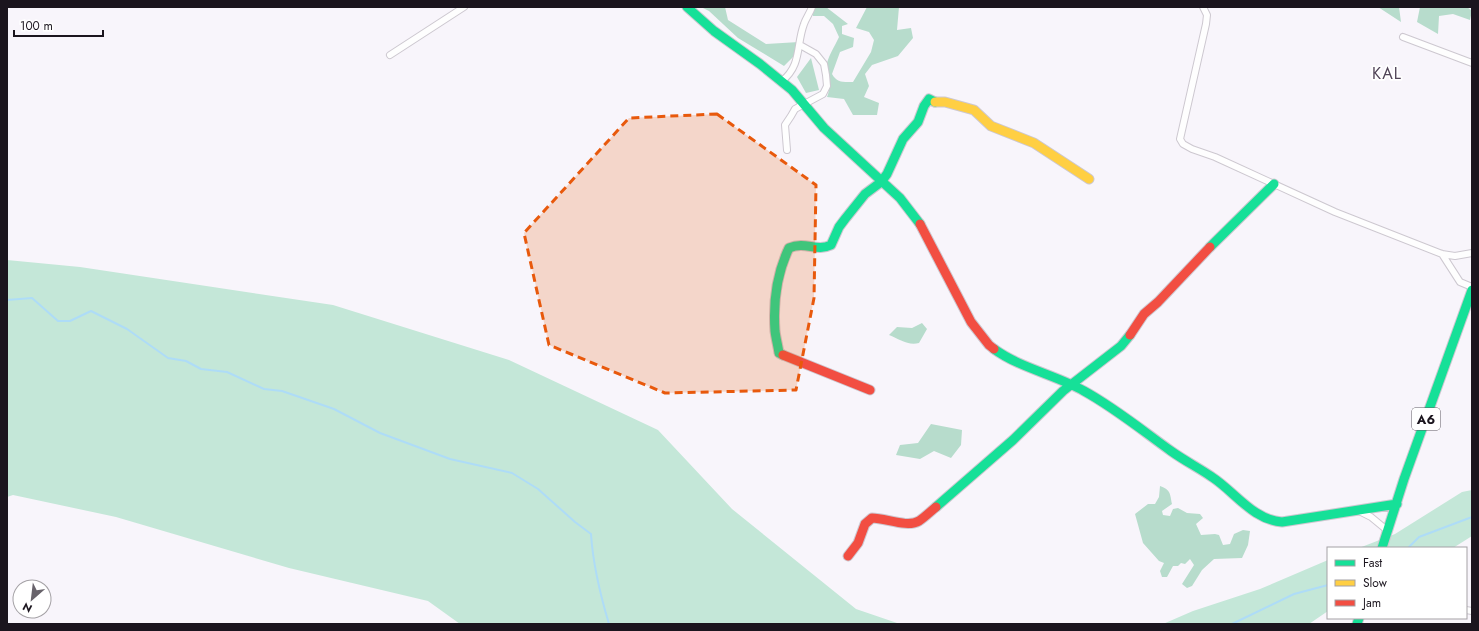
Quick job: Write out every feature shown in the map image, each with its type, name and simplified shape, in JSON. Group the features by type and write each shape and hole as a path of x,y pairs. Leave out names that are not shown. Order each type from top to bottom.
{"street":[{"path":"390,55 464,7"},
{"path":"687,7 736,48 782,81 805,104 824,128 900,198 920,225 976,330 989,345 1000,353 1072,384 1115,409 1172,452 1224,485 1261,517 1268,521 1274,523 1282,522 1397,504"},
{"path":"782,81 790,74 800,45 804,25 812,7"},
{"path":"1203,7 1207,15 1206,24 1180,139 1183,144 1192,149 1215,157 1340,215 1442,254 1455,256 1472,253"},
{"path":"1403,37 1472,63"},
{"path":"787,150 785,125 795,109 823,94 827,86 824,64 816,54 800,45"},
{"path":"870,390 779,353 774,327 774,292 776,282 789,248 799,244 818,248 826,248 830,245 839,228 865,194 881,182 887,174 903,139 914,128 920,118 928,98 936,102 945,102 974,110 991,126 1034,143 1089,179"},
{"path":"848,556 858,543 868,520 876,517 906,524 918,522 1013,440 1052,400 1121,346 1144,314 1158,302 1210,247 1274,184"},
{"path":"1442,254 1460,282 1472,289"},
{"name":"A6","path":"1382,547 1404,479 1472,289"},
{"path":"1359,511 1371,517 1388,531"}],"highlighted area":[{"path":"717,114 816,185 814,298 796,390 665,393 549,345 524,233 629,118"}],"green space":[{"path":"701,7 725,7 728,20 766,44 799,42 793,57 784,66 738,38 709,11"},
{"path":"809,7 826,7 848,24 842,26 842,34 854,38 853,47 840,52 832,74 836,79 843,82 853,82 871,52 874,40 869,32 856,28 867,7 899,7 897,30 911,28 913,38 898,56 872,65 865,74 869,86 864,97 879,103 877,115 853,115 844,99 827,97 829,86 826,66 839,37 833,24 824,16 813,16"},
{"path":"1378,7 1399,7 1401,22"},
{"path":"1420,7 1467,7 1472,11 1470,20 1453,14 1439,16 1438,34 1417,22"},
{"path":"811,58 819,90 806,93 797,77"},
{"path":"7,260 80,267 333,305 509,360 658,430 732,509 856,609 900,624 460,624 428,601 289,568 116,517 13,495 7,497"},
{"path":"922,323 927,329 919,343 907,343 889,335 897,327 912,328"},
{"path":"931,424 962,430 961,445 951,458 934,451 920,459 896,455 900,445 918,443"},
{"path":"1160,486 1168,491 1172,504 1162,511 1163,515 1170,516 1173,509 1178,508 1187,513 1200,514 1203,518 1196,524 1201,535 1219,535 1223,545 1230,544 1234,534 1243,530 1250,531 1248,545 1242,558 1214,559 1202,570 1192,586 1187,588 1182,584 1194,565 1190,559 1185,564 1181,563 1178,566 1173,566 1167,577 1162,577 1160,571 1164,563 1159,561 1143,543 1135,514 1148,504 1155,504 1159,497"},
{"path":"1472,490 1472,536 1455,547 1362,547 1395,534 1462,492"},
{"path":"1327,560 1327,612 1309,624 1163,624 1193,611 1260,589"}],"waterway":[{"path":"7,300 32,298 58,321 70,321 91,311 127,329 168,358 186,361 201,369 227,372 264,389 282,391 334,409 380,433 450,459 512,473 538,489 575,522 591,534 597,579 609,624"},
{"path":"1409,547 1419,537 1472,517"},
{"path":"1232,624 1294,594 1327,585"}],"traffic: fast":[{"path":"687,7 714,31 760,64 792,90 824,128 900,198 920,224"},
{"path":"783,355 779,353 775,331 775,299 778,278 789,248 795,246 826,247 831,245 839,227 845,219 865,194 881,182 887,174 903,139 918,122 924,106 929,99 935,102"},
{"path":"1210,247 1274,184"},
{"path":"1382,547 1404,479 1472,290"},
{"path":"936,507 1013,440 1063,391 1121,346 1130,335"},
{"path":"994,349 1004,356 1073,385 1118,412 1176,455 1212,477 1253,511 1272,520 1282,522 1397,504"},
{"path":"1357,624 1359,619"}],"traffic: slow":[{"path":"935,102 945,102 974,110 991,126 1034,143 1089,179"}],"traffic: jam":[{"path":"920,224 971,322 989,345 994,349"},
{"path":"1130,335 1144,314 1158,302 1210,247"},
{"path":"783,355 870,390"},
{"path":"848,556 858,543 865,524 872,518 903,523 914,523 919,521 936,507"}],"district":[{"name":"KAL","path":"1387,73"}]}
